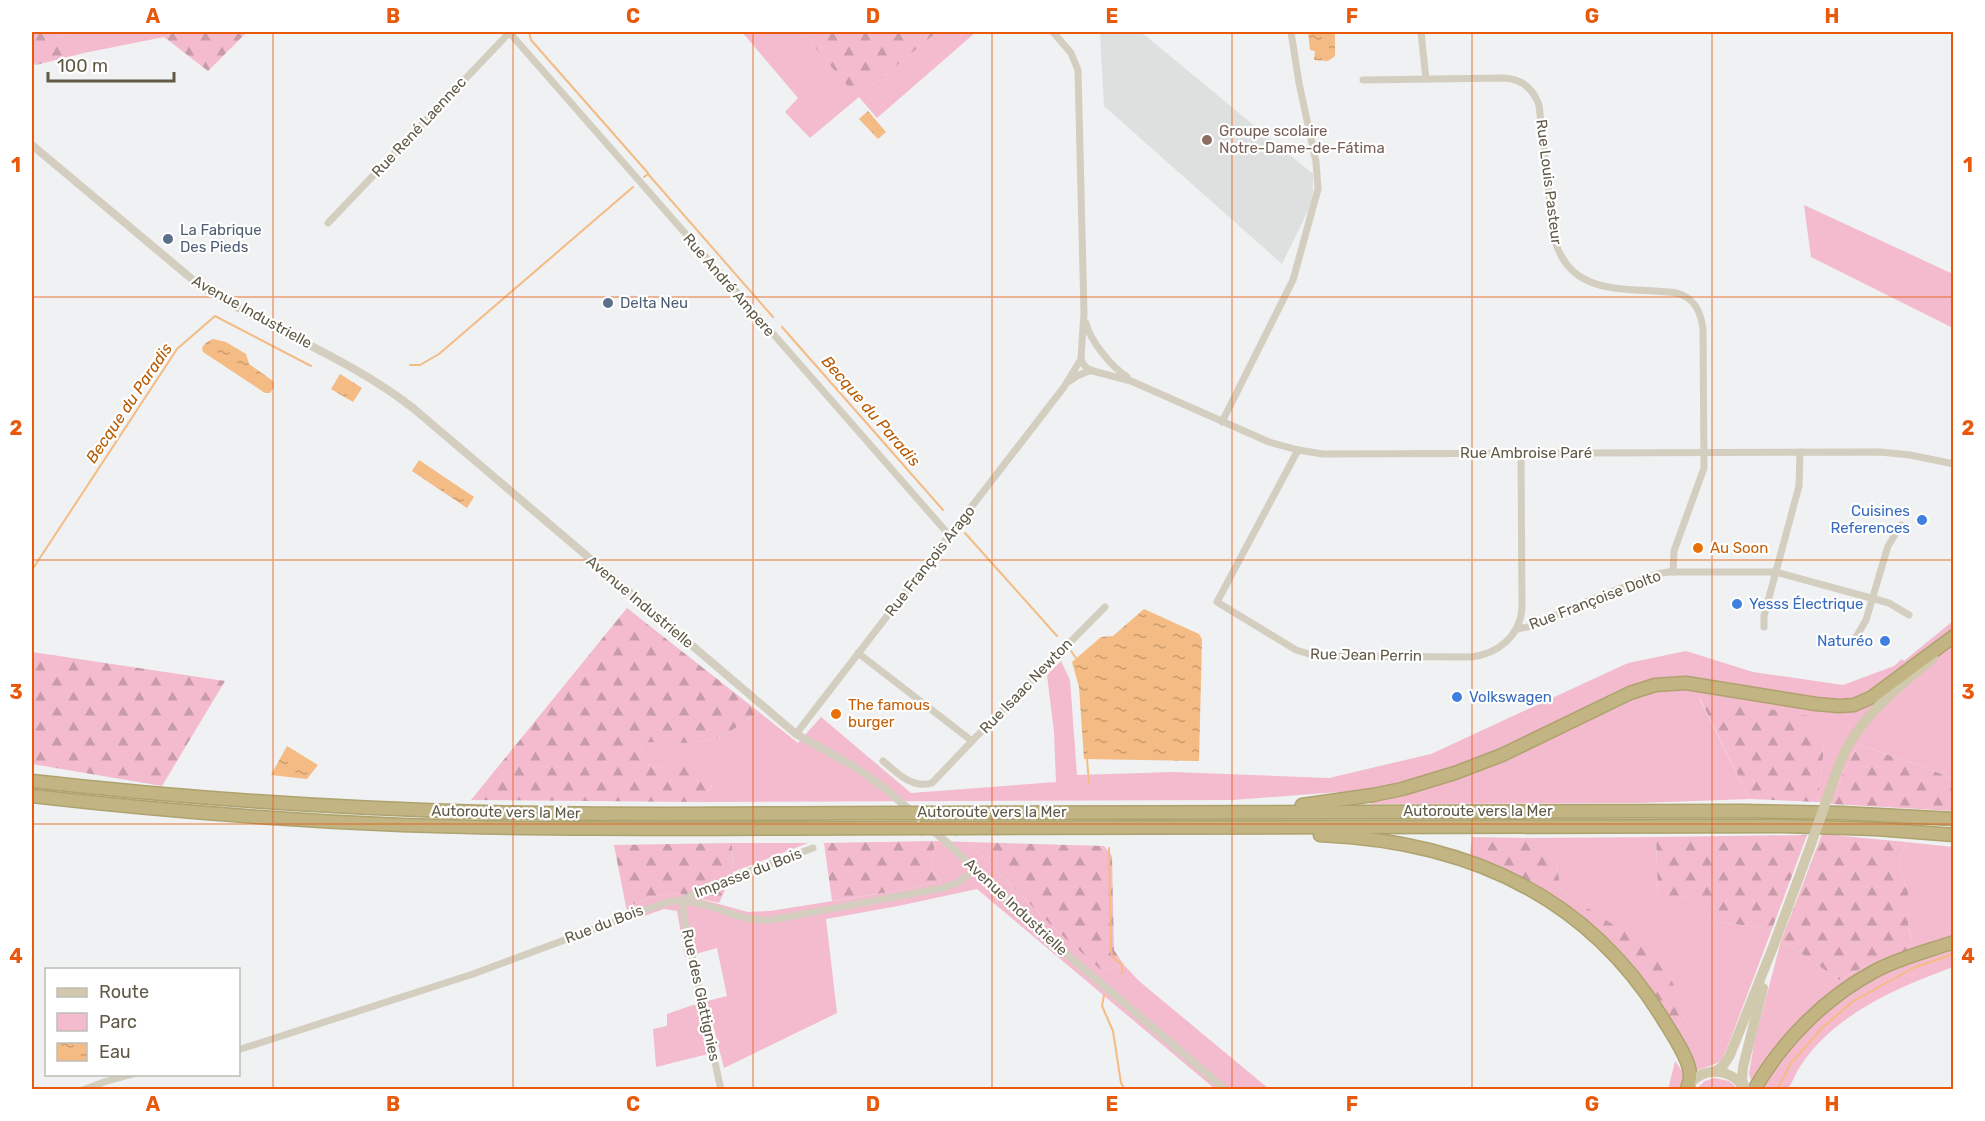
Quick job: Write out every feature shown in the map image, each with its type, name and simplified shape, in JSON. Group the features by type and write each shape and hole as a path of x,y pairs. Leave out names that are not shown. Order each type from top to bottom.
{"highway":[{"path":"1236,812 1350,799 1431,781 1480,764 1630,693 1655,685 1697,684 1816,704 1854,705 1872,697 1953,639"},
{"path":"32,781 224,800 452,811 579,813 1778,811 1953,819"},
{"name":"Autoroute vers la Mer","path":"32,796 254,816 402,825 569,828 1773,826 1856,828 1953,835"},
{"path":"1293,827 1307,834 1389,841 1465,860 1510,878 1565,911 1613,952 1656,1007 1688,1064 1691,1075 1687,1089"},
{"path":"1748,1089 1782,1048 1835,997 1876,970 1953,942"}],"main road":[{"path":"1716,1071 1723,1066 1730,1055 1773,947 1842,757 1858,729 1879,706 1953,639"},
{"path":"1748,1089 1743,1067 1773,947"},
{"path":"1687,1089 1697,1078 1716,1071 1734,1077 1748,1089"}],"street":[{"name":"Rue René Laennec","path":"328,223 509,32"},
{"name":"Rue André Ampere","path":"509,32 950,536"},
{"name":"Rue François Arago","path":"796,734 1064,387 1082,356 1084,313 1078,70 1071,53 1053,32"},
{"path":"1222,422 1293,280 1318,189 1316,162 1291,32"},
{"path":"1421,32 1426,79"},
{"name":"Rue Louis Pasteur","path":"1362,80 1511,78 1527,86 1535,94 1539,105 1554,237 1565,264 1574,274 1592,284 1677,293 1687,296 1695,303 1703,330 1703,472 1674,551 1673,572"},
{"name":"Avenue Industrielle","path":"32,145 199,285 365,375 405,402 796,734 855,767 878,783 921,819 1056,945 1226,1089"},
{"name":"Rue François Arago","path":"1084,313 1089,334 1102,351"},
{"path":"1089,347 1102,351 1104,363 1101,368 1093,370 1084,366 1082,356 1089,347"},
{"name":"Rue Ambroise Paré","path":"1102,351 1111,363 1131,381"},
{"name":"Rue François Arago","path":"1064,387 1077,376 1093,370"},
{"name":"Rue Ambroise Paré","path":"1093,370 1131,381 1269,442 1298,450 1338,455 1880,452 1953,464"},
{"name":"Rue Jean Perrin","path":"1298,450 1217,602 1296,650 1311,656 1476,656 1491,652 1501,646 1517,629"},
{"path":"1764,627 1764,616 1800,481 1800,452"},
{"path":"1517,629 1522,608 1521,453"},
{"name":"Rue Ambroise Paré","path":"1935,460 1953,469"},
{"path":"1852,644 1864,625 1888,546 1901,525"},
{"name":"Rue Françoise Dolto","path":"1517,629 1533,626 1573,607 1657,574 1673,572 1776,572 1873,598 1894,605 1909,615"},
{"name":"Rue Isaac Newton","path":"858,653 972,741 1105,607"},
{"path":"883,761 900,776 913,783 924,785 932,783 972,741"},
{"name":"Impasse du Bois","path":"683,900 704,888 813,848"},
{"name":"Rue du Bois","path":"240,1049 473,974 654,905 683,900 744,918 760,921 771,920 943,888 959,882 975,869"},
{"name":"Rue des Glattignies","path":"683,900 683,914 721,1089"},
{"path":"83,1089 125,1076"}],"shaded area":[{"name":"Groupe scolaire Notre-Dame-de-Fátima","path":"1100,32 1141,32 1313,174 1313,192 1309,209 1282,264 1104,106"}],"green space":[{"path":"32,32 55,32 84,53 36,65 32,62"},
{"path":"55,32 175,32 164,37 84,53"},
{"path":"175,32 247,32 208,71 164,37"},
{"path":"742,32 802,32 852,90 866,91 937,32 976,32 877,118 859,97 810,138 785,112 798,98"},
{"path":"802,32 937,32 866,91 852,91"},
{"path":"1804,205 1953,274 1953,328 1811,257"},
{"path":"627,608 759,712 722,737 692,743 643,742 639,757 654,768 699,761 712,786 700,802 471,800"},
{"path":"1953,621 1953,780 1858,744 1841,778 1833,804 1818,802 1824,747 1699,698 1750,799 1639,803 1371,804 1366,790 1233,800 700,802 712,786 699,762 654,768 639,757 643,741 692,743 722,737 759,712 798,743 821,717 911,793 1056,782 1054,732 1047,675 1061,661 1070,680 1077,775 1173,772 1329,778 1431,754 1628,663 1686,651 1753,672 1843,685 1894,666 1902,659 1904,661"},
{"path":"32,652 225,681 162,786 32,764"},
{"path":"1699,697 1809,716 1824,747 1818,802 1750,799"},
{"path":"1858,744 1953,780 1953,811 1833,804 1841,778"},
{"path":"1822,834 1906,842 1898,862 1908,891 1908,927 1912,941 1907,950 1873,962 1839,980 1781,941"},
{"path":"1807,835 1772,929 1718,922 1688,895 1667,905 1658,898 1656,837"},
{"path":"1472,837 1533,838 1557,866 1561,891 1643,944 1670,977 1687,1013 1676,1030 1662,1006 1622,952 1551,894 1470,854"},
{"path":"1656,837 1658,898 1667,905 1688,895 1718,922 1772,929 1726,1051 1720,1062 1696,1071 1676,1030 1687,1013 1607,922 1561,891 1557,866 1533,838"},
{"path":"935,841 968,842 1055,929 1101,970 1124,965 1139,981 1269,1089 1215,1089 977,889 826,919 837,1013 724,1068 707,1001 727,996 717,948 685,957 677,911 664,909 630,921 626,907 651,897 678,893 748,912 770,911 896,891 942,881 931,869"},
{"path":"935,841 931,869 942,881 832,901 824,843"},
{"path":"968,842 1104,846 1112,856 1114,950 1124,965 1101,970 1055,929"},
{"path":"1906,842 1953,847 1953,967 1869,1004 1831,1031 1799,1068 1788,1089 1754,1089 1749,1074 1754,1043 1781,941 1839,980 1873,962 1907,950 1912,940 1908,927 1908,891 1898,862"},
{"path":"732,843 808,843 733,872"},
{"path":"732,843 733,872 719,903 678,893 651,897 626,907 614,845"},
{"path":"696,1004 708,1054 656,1067 653,1029 667,1026 667,1014"},
{"path":"1675,1061 1686,1076 1682,1089 1668,1090"},
{"path":"1715,1078 1729,1081 1738,1089 1695,1090 1705,1081"}],"water":[{"path":"1308,32 1335,32 1335,56 1328,61 1314,60 1315,51 1310,50"},
{"path":"868,111 886,132 878,139 859,119"},
{"path":"213,339 226,342 246,354 249,364 273,381 274,387 270,393 265,393 203,352 203,346"},
{"path":"340,374 362,388 353,402 331,389"},
{"path":"419,460 474,497 467,508 412,471"},
{"path":"1144,609 1199,634 1202,639 1199,761 1084,759 1079,687 1072,662 1101,637 1113,636"},
{"path":"287,746 318,765 307,779 271,775"}],"waterway":[{"path":"529,32 531,40 648,173"},
{"name":"Becque du Paradis","path":"644,177 648,174 773,317"},
{"name":"Becque du Paradis","path":"410,365 420,365 439,354 633,187"},
{"name":"Becque du Paradis","path":"32,570 177,349 215,316 311,366"},
{"name":"Becque du Paradis","path":"782,327 943,510"},
{"name":"Becque du Paradis","path":"965,533 1057,636"},
{"name":"Becque du Paradis","path":"1071,651 1076,658"},
{"name":"Becque du Paradis","path":"1087,759 1089,783"},
{"name":"Becque du Paradis","path":"1109,848 1111,949 1112,956 1122,965 1122,973"},
{"path":"1777,1090 1791,1063 1824,1026 1852,1002 1913,968 1954,954"},
{"name":"Becque du Paradis","path":"1104,995 1102,1006 1113,1031 1121,1083 1125,1090"}],"place":[{"name":"Groupe scolaire Notre-Dame-de-Fátima","path":"1207,140"},
{"name":"La Fabrique Des Pieds","path":"168,239"},
{"name":"Delta Neu","path":"608,303"},
{"name":"Cuisines References","path":"1922,520"},
{"name":"Au Soon","path":"1698,548"},
{"name":"Yesss Électrique","path":"1737,604"},
{"name":"Naturéo","path":"1885,641"},
{"name":"Volkswagen","path":"1457,697"},
{"name":"The famous burger","path":"836,714"}]}
